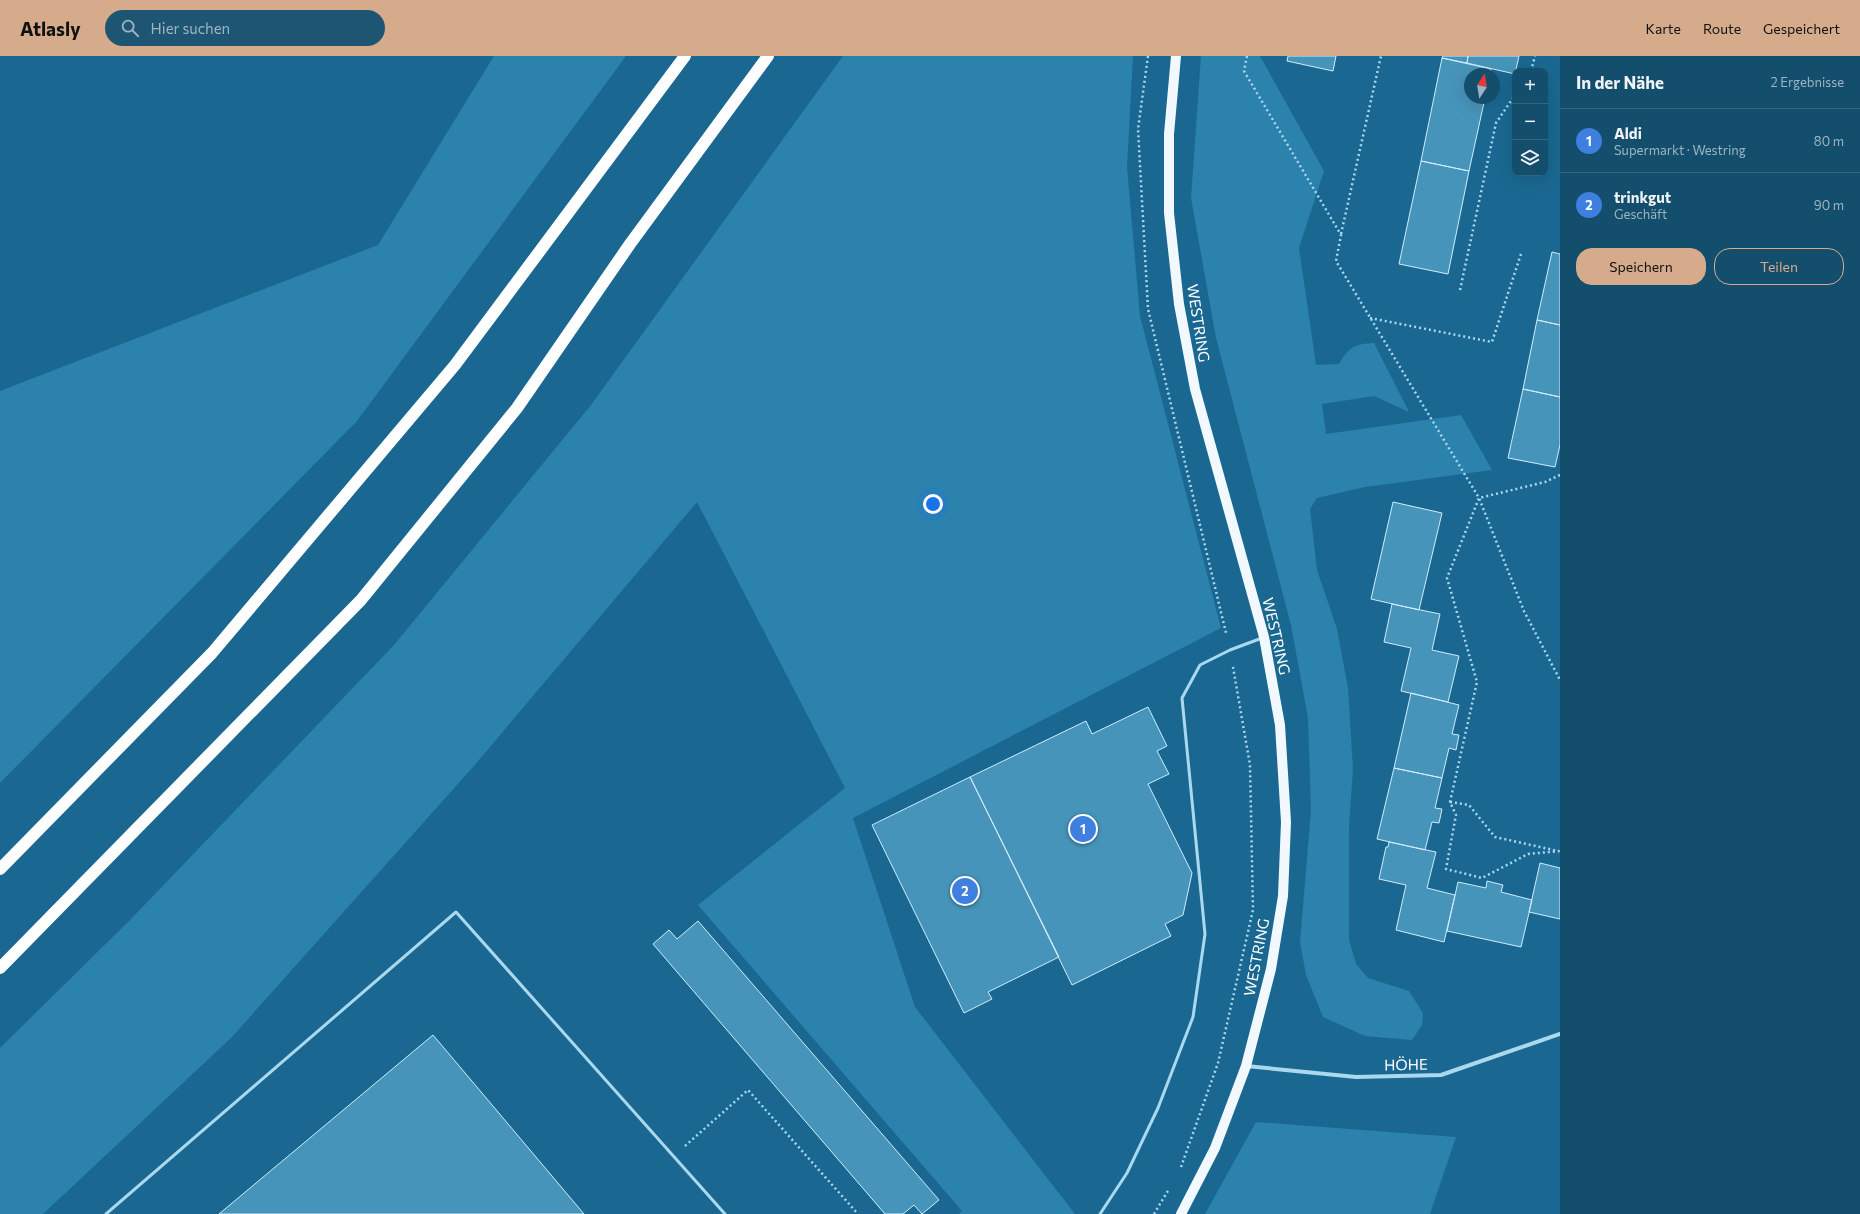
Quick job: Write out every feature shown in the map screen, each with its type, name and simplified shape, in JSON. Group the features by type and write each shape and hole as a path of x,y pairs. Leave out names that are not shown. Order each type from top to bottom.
{"highway":[{"path":"0,869 212,653 445,377 685,56"},
{"path":"0,968 361,600 517,408 630,244 768,56"}],"main road":[{"name":"WESTRING","path":"1176,56 1169,134 1169,213 1179,304 1195,388 1264,637 1280,725 1286,822 1283,896 1270,969 1246,1066 1215,1148 1181,1214"}],"street":[{"name":"HÖHE","path":"1246,1066 1356,1077 1441,1075 1560,1034"}],"lane":[{"path":"1100,1214 1127,1173 1158,1108 1193,1017 1205,934 1182,698 1200,665 1230,650 1264,637"},
{"path":"106,1214 456,912 724,1214"}],"path":[{"path":"1148,56 1138,129 1148,309 1230,650 1250,765 1252,910 1218,1063 1179,1172"},
{"path":"1247,56 1244,71 1341,235"},
{"path":"1381,56 1336,261 1479,498 1524,611 1560,680"},
{"path":"1532,68 1535,56"},
{"path":"1460,290 1496,123 1512,99"},
{"path":"1370,318 1492,342 1521,254"},
{"path":"1479,498 1545,482 1560,475"},
{"path":"1479,498 1447,578 1477,682 1450,802 1456,815 1446,870 1482,878 1528,854 1560,851"},
{"path":"1450,802 1469,805 1495,837 1560,851"},
{"path":"674,1156 748,1090 858,1214"},
{"path":"1154,1214 1172,1184"}],"shaded area":[{"path":"494,56 626,56 357,421 0,783 0,391 378,245"},
{"path":"843,56 1133,56 1127,167 1140,316 1221,628 853,818 915,1007 1075,1214 959,1214 962,1211 698,905 845,788 697,502 473,767 232,1037 43,1214 0,1214 0,1048 131,919 394,645 591,405"},
{"path":"1201,56 1260,56 1324,171 1299,248 1316,365 1339,364 1349,350 1362,344 1374,343 1409,412 1374,396 1322,404 1326,434 1461,415 1492,470 1365,487 1317,498 1310,509 1317,570 1337,629 1348,688 1353,769 1349,827 1349,939 1356,964 1368,978 1409,991 1423,1013 1422,1025 1412,1040 1365,1036 1323,1017 1306,975 1300,942 1311,810 1308,718 1291,625 1216,338 1191,198"},
{"path":"1256,1122 1456,1137 1430,1214 1205,1214"}],"building":[{"path":"1288,56 1336,56 1333,71 1287,61"},
{"path":"1443,56 1468,56 1467,63 1442,58"},
{"path":"1468,56 1519,56 1516,68 1512,68 1512,73 1500,71 1500,68 1489,68 1467,63"},
{"path":"1442,58 1487,68 1464,68 1464,104 1484,104 1469,171 1421,161"},
{"path":"1421,161 1469,171 1448,274 1399,264"},
{"path":"1552,252 1560,254 1560,325 1537,320"},
{"path":"1537,320 1560,325 1560,397 1523,389"},
{"path":"1523,389 1560,397 1560,445 1555,467 1508,458"},
{"path":"1393,502 1442,513 1419,610 1371,599"},
{"path":"1392,604 1440,614 1432,650 1459,656 1448,702 1401,691 1411,648 1384,642"},
{"path":"1411,693 1459,705 1452,734 1459,735 1456,750 1449,748 1442,778 1394,768"},
{"path":"1148,707 1167,746 1157,751 1169,774 1148,784 1192,873 1183,915 1165,924 1171,936 1072,985 970,777 1086,721 1092,734"},
{"path":"1394,768 1442,778 1435,808 1442,809 1439,823 1432,822 1425,850 1377,839"},
{"path":"970,777 1059,957 988,992 992,999 964,1013 872,825"},
{"path":"1389,842 1436,852 1427,888 1455,895 1444,942 1396,930 1406,885 1379,879 1386,847 1388,847"},
{"path":"1540,863 1560,868 1560,919 1529,912"},
{"path":"1487,881 1503,885 1501,892 1532,900 1521,947 1447,931 1458,882 1486,888"},
{"path":"698,921 939,1200 922,1214 914,1205 903,1214 885,1214 653,944 669,930 677,939"},
{"path":"433,1035 584,1214 219,1214"}],"place":[{"name":"Aldi","path":"1083,829"},
{"name":"trinkgut","path":"965,891"}]}
